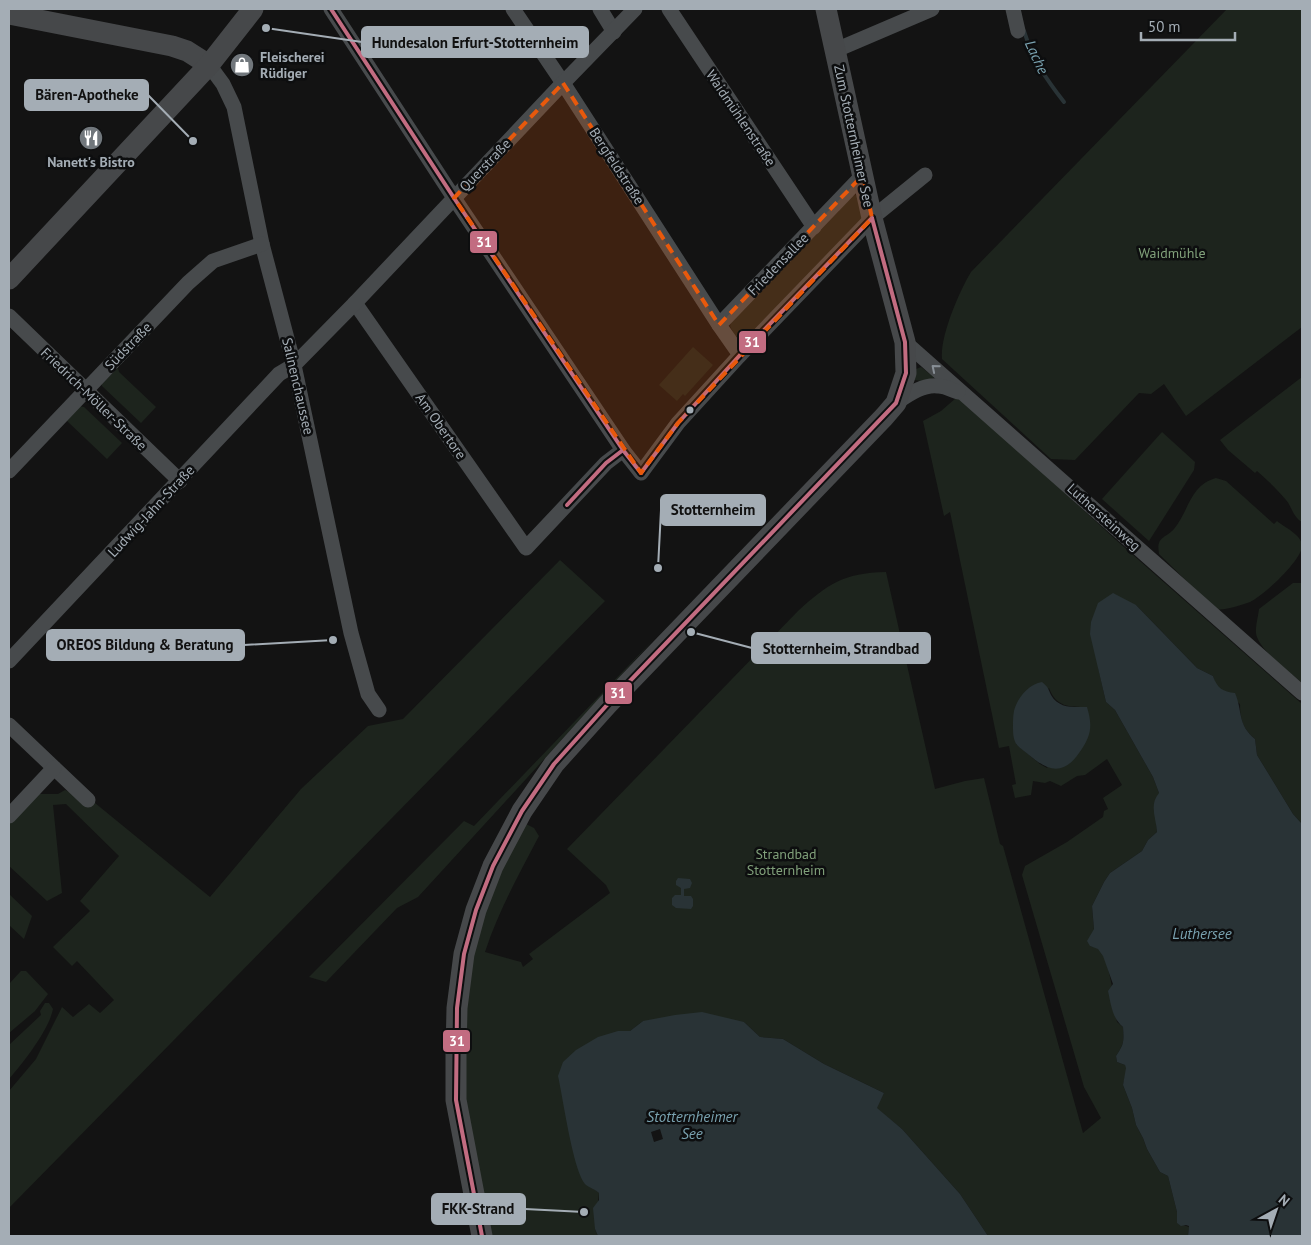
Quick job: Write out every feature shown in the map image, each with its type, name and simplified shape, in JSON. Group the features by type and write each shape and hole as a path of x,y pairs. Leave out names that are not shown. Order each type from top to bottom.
{"street":[{"path":"9,279 209,65 253,9"},
{"path":"331,9 454,198 640,473 678,423 740,355 872,218 925,175"},
{"name":"Bergfeldstraße","path":"513,9 719,325"},
{"path":"600,9 614,32"},
{"name":"Querstraße","path":"294,365 635,9"},
{"name":"Waidmühlenstraße","path":"669,9 814,227"},
{"name":"Zum Stotternheimer See","path":"482,1236 456,1100 457,1008 464,954 476,910 493,866 522,811 554,764 613,698 896,403 906,373 905,342 872,218 826,9"},
{"path":"836,50 932,9"},
{"path":"1012,9 1018,31"},
{"path":"9,14 172,46 187,51 209,65"},
{"name":"Salinenchaussee","path":"209,65 224,84 234,107 262,244 294,365 351,633 368,694 379,710"},
{"name":"Friedensallee","path":"719,325 863,176"},
{"name":"Südstraße","path":"9,471 188,284 213,261 262,244"},
{"name":"Am Obertore","path":"355,303 526,548 606,463 623,450"},
{"name":"Friedrich-Möller-Straße","path":"9,316 180,481"},
{"path":"719,325 740,355"},
{"name":"Luthersteinweg","path":"905,342 1302,693"},
{"name":"Ludwig-Jahn-Straße","path":"9,661 279,374 294,365"},
{"path":"896,403 910,393 924,388 938,386 964,393"},
{"path":"9,725 88,800"},
{"path":"9,816 54,768"}],"highlighted area":[{"path":"563,83 719,325 863,175 872,218 678,423 641,473 454,198"}],"green space":[{"name":"Waidmühle","path":"1227,9 1302,9 1302,327 1186,416 1164,384 1151,394 1139,393 1075,460 1051,459 942,359 944,339 951,314 971,272"},
{"path":"855,195 858,196 865,215 749,338 742,339 735,336 730,326 732,319 839,211 837,208"},
{"path":"693,347 713,365 685,396 683,394 677,401 659,385"},
{"path":"921,367 934,377 923,381 914,380 916,369"},
{"path":"118,368 119,372 156,407 141,423 102,386"},
{"path":"1302,377 1302,522 1276,488 1257,471 1255,473 1228,450 1220,440"},
{"name":"Strandbad Stotternheim","path":"956,398 970,406 1116,540 1302,704 1302,824 1293,814 1257,755 1255,739 1243,724 1240,704 1216,686 1213,676 1197,668 1136,605 1098,667 1106,702 1115,710 1153,777 1159,793 1156,821 1157,832 1148,840 1142,851 1110,873 1092,906 1094,929 1090,946 1098,948 1102,953 1109,971 1117,1022 1123,1027 1123,1043 1116,1056 1117,1062 1125,1065 1127,1068 1123,1085 1136,1125 1160,1172 1168,1176 1177,1212 1177,1223 1189,1227 1188,1236 988,1236 960,1194 902,1129 876,1108 884,1093 824,1064 783,1039 760,1037 744,1022 643,1021 630,1031 618,1031 586,1184 599,1193 595,1229 598,1236 487,1236 462,1076 470,966 485,911 501,867 526,824 534,828 539,836 503,908 485,952 521,962 523,967 533,959 529,954 610,893 606,885 567,849 798,611 828,587 858,575 886,572 935,789 984,778 1000,844 1003,846 1083,1133 1101,1118 1084,1087 1022,875 1025,866 1067,842 1103,817 1104,811 1108,809 1103,798 1122,785 1107,759 1085,775 1077,776 1061,786 1050,781 1045,783 1033,781 1031,795 1015,798 1012,785 1016,784 1009,746 999,748 950,512 944,516 923,421 941,411","holes":["1049,688 1055,699 1064,705 1087,707 1047,768 1016,744"]},
{"path":"79,406 84,407 122,443 107,459 66,420"},
{"path":"1162,432 1195,462 1194,470 1149,541 1102,499"},
{"path":"1216,478 1226,481 1274,524 1277,521 1291,531 1301,540 1302,544 1297,558 1264,593 1250,602 1216,610 1159,554 1158,548 1162,538 1171,532 1179,522 1195,492 1207,481"},
{"path":"560,560 605,601 9,1208 9,1091 36,1059 62,1007 73,1017 89,1004 100,1013 114,1000 77,961 72,966 53,947 90,911 80,901 119,856 66,804 53,805 62,893 47,901 9,866 9,822 36,794 58,794 65,790 72,793 85,804 95,803 210,897 301,789 368,726 403,719"},
{"path":"1293,583 1302,583 1302,683 1271,656 1260,643 1256,634 1259,609"},
{"path":"655,638 418,897 397,908 326,982 309,977 464,821 474,826"},
{"path":"9,894 32,916 24,939 9,925"},
{"path":"21,971 26,971 48,994 35,1011 9,1033 9,984"},
{"path":"45,1003 49,1003 53,1009 51,1017 41,1036 9,1079 9,1045 41,1015 40,1011"}],"water":[{"name":"Luthersee","path":"1113,593 1136,605 1197,668 1213,676 1216,684 1221,689 1235,693 1245,728 1255,739 1257,755 1293,814 1302,824 1302,1236 1188,1236 1189,1226 1181,1226 1177,1223 1177,1212 1168,1176 1160,1172 1147,1149 1136,1125 1123,1085 1126,1068 1125,1065 1117,1062 1116,1056 1123,1043 1123,1027 1116,1019 1111,1006 1108,991 1113,984 1103,956 1098,949 1090,946 1087,941 1094,929 1092,906 1104,882 1110,873 1142,851 1148,840 1157,832 1154,802 1159,793 1153,777 1115,710 1106,702 1090,634 1091,622 1098,603"},
{"path":"1042,682 1058,703 1067,706 1087,707 1089,714 1090,731 1086,741 1073,760 1061,768 1055,769 1043,765 1018,746 1014,738 1013,715 1018,701 1024,692 1037,683"},
{"path":"678,878 690,879 692,883 690,888 684,889 684,896 691,896 693,899 691,909 676,908 672,905 672,898 675,895 681,895 681,888 676,885"},
{"name":"Stotternheimer See","path":"702,1012 744,1022 760,1037 783,1039 824,1064 884,1093 877,1108 902,1129 960,1194 988,1236 598,1236 595,1229 593,1208 599,1200 599,1193 586,1185 577,1165 558,1076 563,1062 576,1050 598,1037 618,1031 630,1031 643,1021"}],"pier":[{"path":"660,1129 663,1139 654,1142 651,1132"}],"waterway":[{"name":"Lache","path":"1024,31 1041,69 1064,102"}],"transit line":[{"name":"31","path":"331,9 454,198 623,450 641,473"},
{"name":"31","path":"641,473 678,423 740,355 872,218"},
{"name":"31","path":"482,1236 456,1100 457,1008 464,954 476,910 493,866 522,811 554,764 607,705 896,403 906,373 905,342 872,218"},
{"name":"31","path":"567,505 606,463 623,450"}],"place":[{"name":"Hundesalon Erfurt-Stotternheim","path":"266,28"},
{"name":"Fleischerei Rüdiger","path":"242,65"},
{"name":"Nanett's Bistro","path":"91,138"},
{"name":"Bären-Apotheke","path":"193,141"},
{"name":"Stotternheim","path":"658,568"},
{"name":"Stotternheim, Strandbad","path":"691,632"},
{"name":"OREOS Bildung & Beratung","path":"333,640"},
{"name":"FKK-Strand","path":"584,1212"}]}
